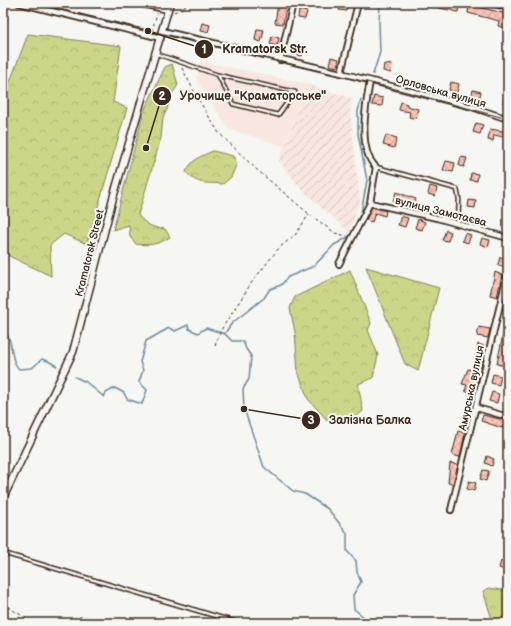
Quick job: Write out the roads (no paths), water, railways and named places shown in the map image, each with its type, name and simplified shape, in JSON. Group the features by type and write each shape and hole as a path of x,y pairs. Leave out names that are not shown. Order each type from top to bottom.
{"street":[{"path":"19,3 160,38"},
{"path":"138,3 159,8 168,12"},
{"name":"Kramatorsk Street","path":"3,498 73,352 113,198 170,3"},
{"path":"280,60 293,3"},
{"path":"341,73 358,3"},
{"path":"492,3 508,7"},
{"name":"Орловська вулиця","path":"162,32 341,73 472,107 508,119"},
{"path":"340,264 370,203 376,167 369,158 363,127 370,81"},
{"name":"вулиця Замотаєва","path":"370,203 508,238"},
{"name":"Амурська вулиця","path":"451,510 477,408 494,325 508,270"},
{"path":"477,408 508,417"}],"lane":[{"path":"156,54 218,75 295,92 278,115 233,104 218,75"},
{"path":"376,167 457,189 459,199 458,225"},
{"path":"3,553 239,623"}],"waterway":[{"path":"373,74 380,52 380,3"},
{"path":"225,333 232,323 264,298 270,289 281,285 288,277 314,266 334,245 350,236 361,213 367,180 358,134 358,111 361,100"},
{"path":"75,377 86,382 104,397 106,393 115,388 124,393 127,399 142,404 147,390 139,382 143,370 140,362 146,341 169,328 175,331 188,325 189,329 198,333 206,328 225,334 232,341 243,341 251,356 249,379 243,389 244,409 264,467 293,491 305,494 328,509 347,533 347,551 356,561 357,572 361,582 353,595 354,609 365,618 368,623"},
{"path":"3,330 9,338 14,360 19,369 32,368 42,359 57,366"}],"tram line":[{"path":"34,3 392,88 508,119"}],"place":[{"name":"Kramatorsk Str.","path":"148,31"},
{"name":"Урочище \"Краматорське\"","path":"146,148"},
{"name":"Залізна Балка","path":"244,409"}]}
